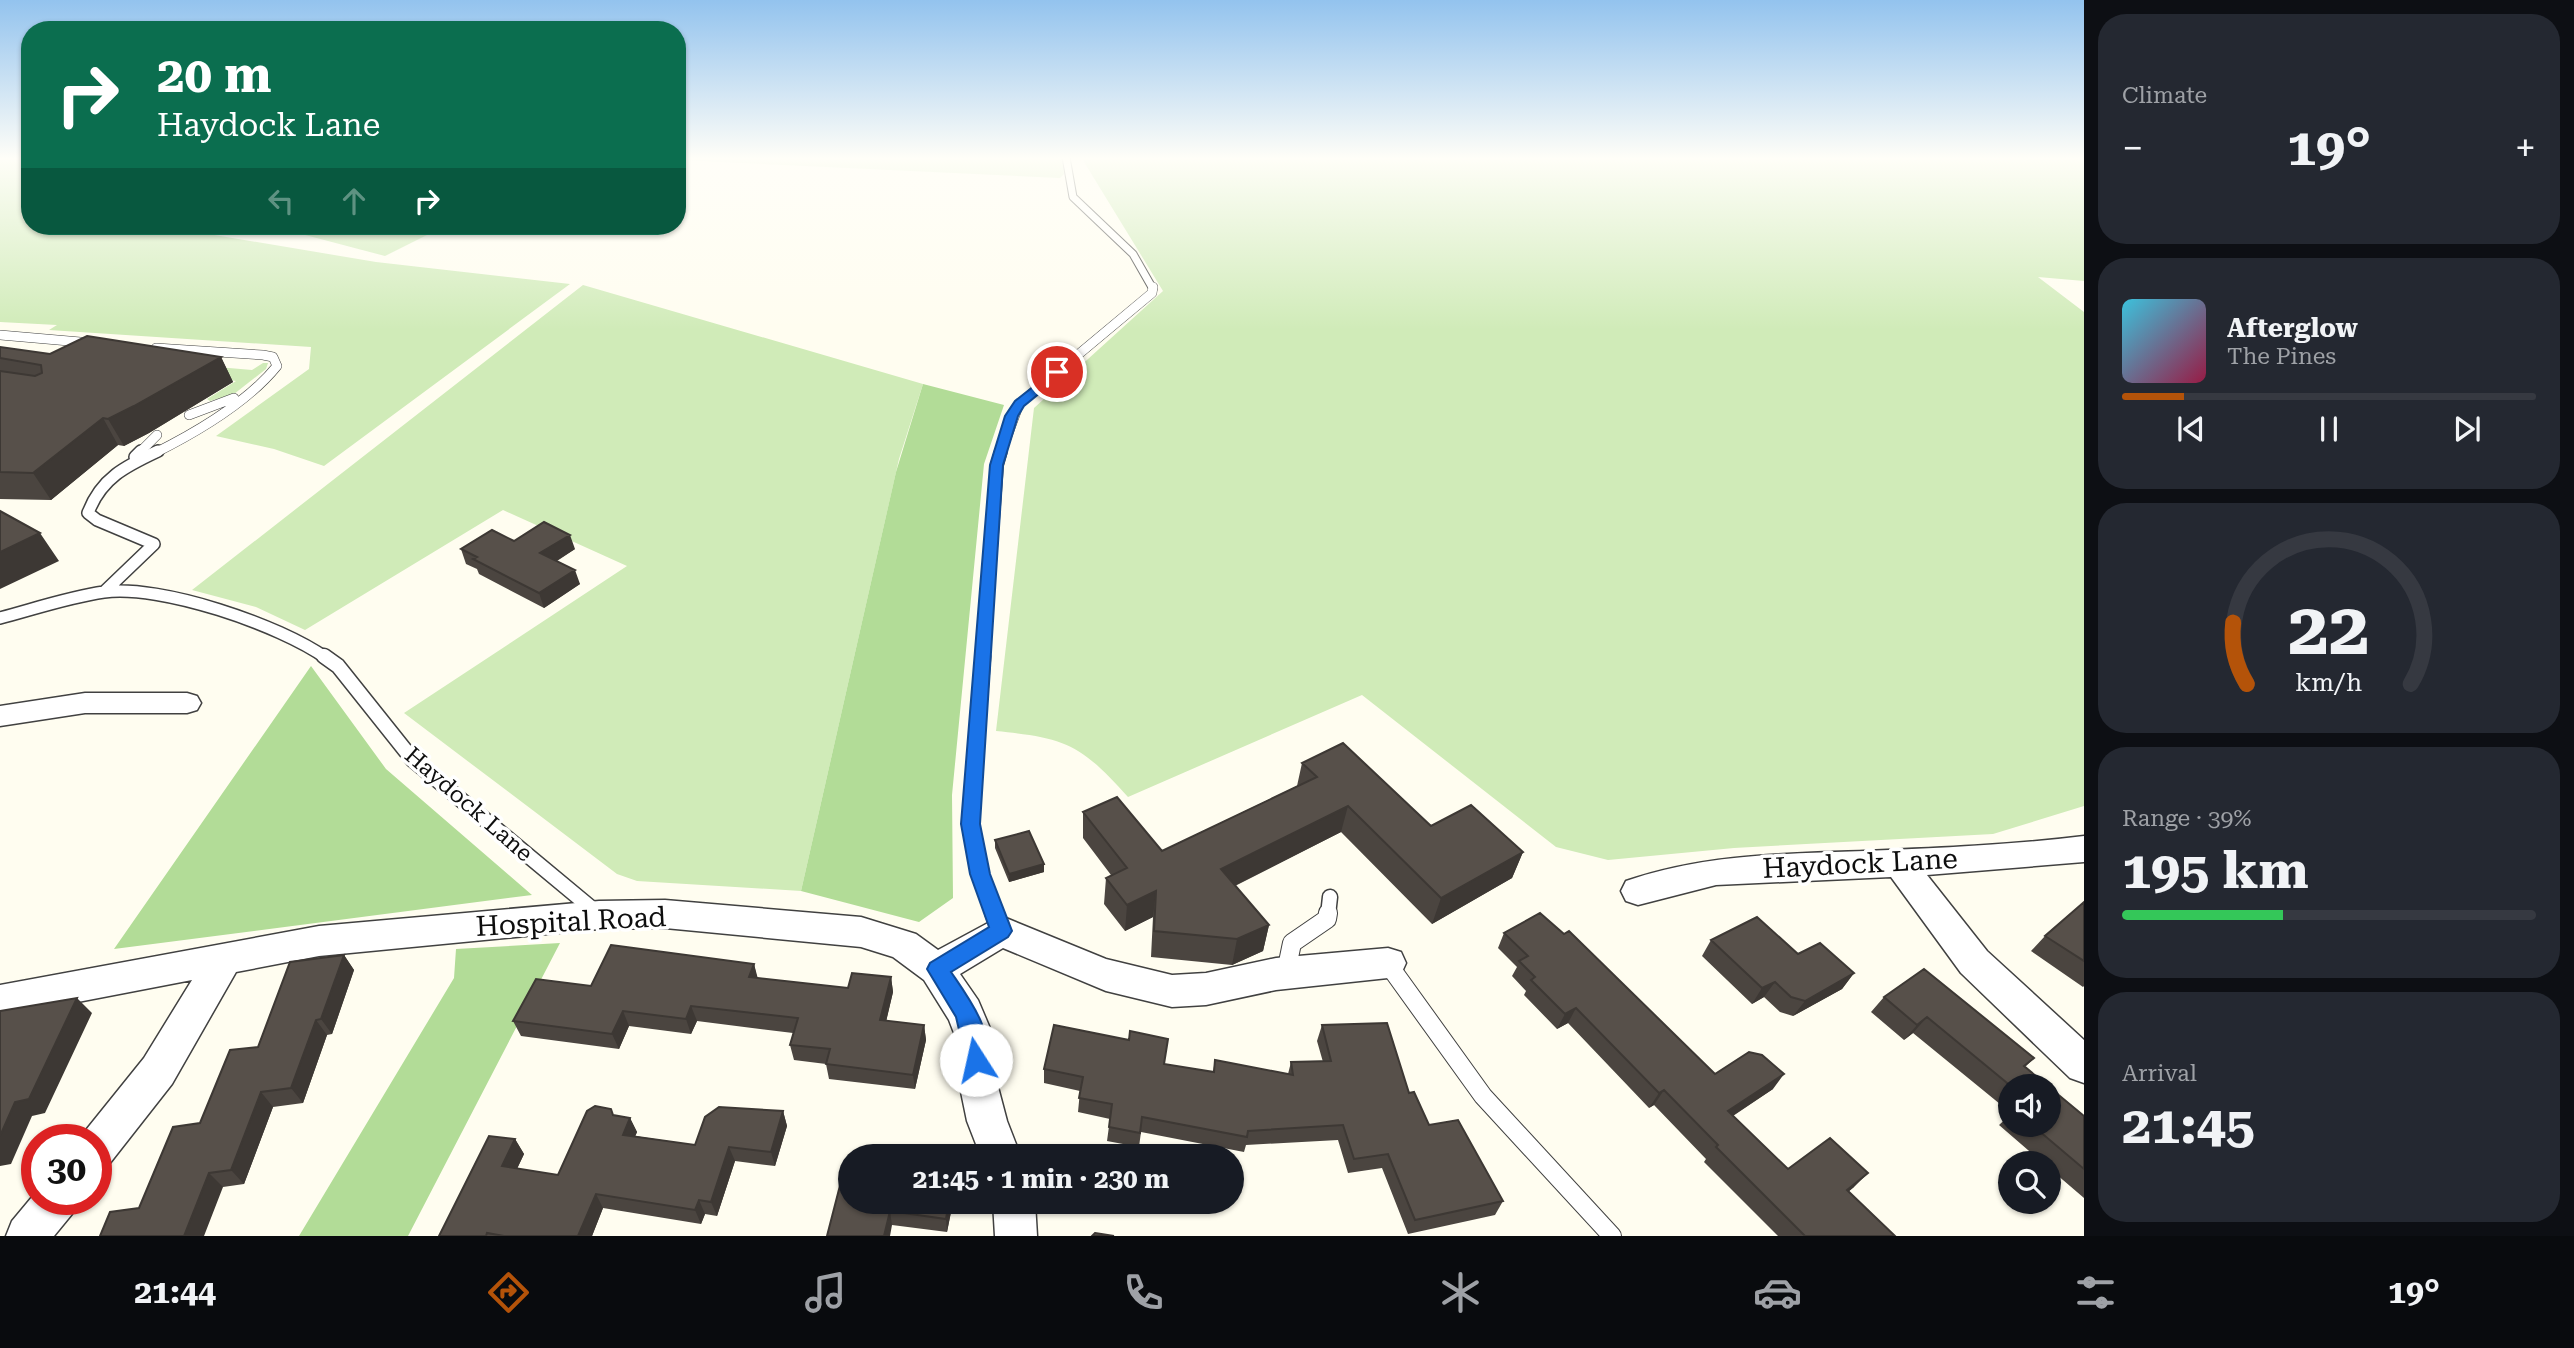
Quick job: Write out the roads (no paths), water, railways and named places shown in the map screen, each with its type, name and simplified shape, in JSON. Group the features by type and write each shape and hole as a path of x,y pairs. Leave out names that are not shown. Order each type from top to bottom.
{"street":[{"path":"0,716 85,703 187,704"},
{"name":"Haydock Lane","path":"1638,891 1696,874 1738,868 1899,863 2084,849"},
{"path":"1899,863 1949,933 1974,962 2084,1065"},
{"name":"Hospital Road","path":"0,1001 318,940 599,915 665,914 861,932 904,945 937,969 965,1013 973,1033 979,1087 996,1144"},
{"path":"937,969 1001,931 1108,974 1174,991 1215,990 1255,977 1286,972 1388,963"},
{"path":"112,1129 158,1071 225,958"},
{"path":"1015,1214 1017,1236"},
{"path":"27,1236 44,1215"}],"lane":[{"path":"1001,931 980,874 970,824 997,465 1012,416 1019,404 1152,293 1153,287 1133,254 1092,215"},
{"path":"0,335 107,345"},
{"path":"104,592 154,544 96,520 88,513 91,501 111,475 133,460 170,444 242,397 271,376 277,366 273,357 146,347"},
{"path":"189,415 220,401 242,397"},
{"path":"133,460 157,435"},
{"name":"Haydock Lane","path":"0,618 104,592 130,591 162,595 265,625 301,640 338,667 413,760 599,915"},
{"path":"1286,972 1286,951 1290,943 1327,919 1330,897"},
{"path":"1388,963 1483,1096 1612,1236"}]}
